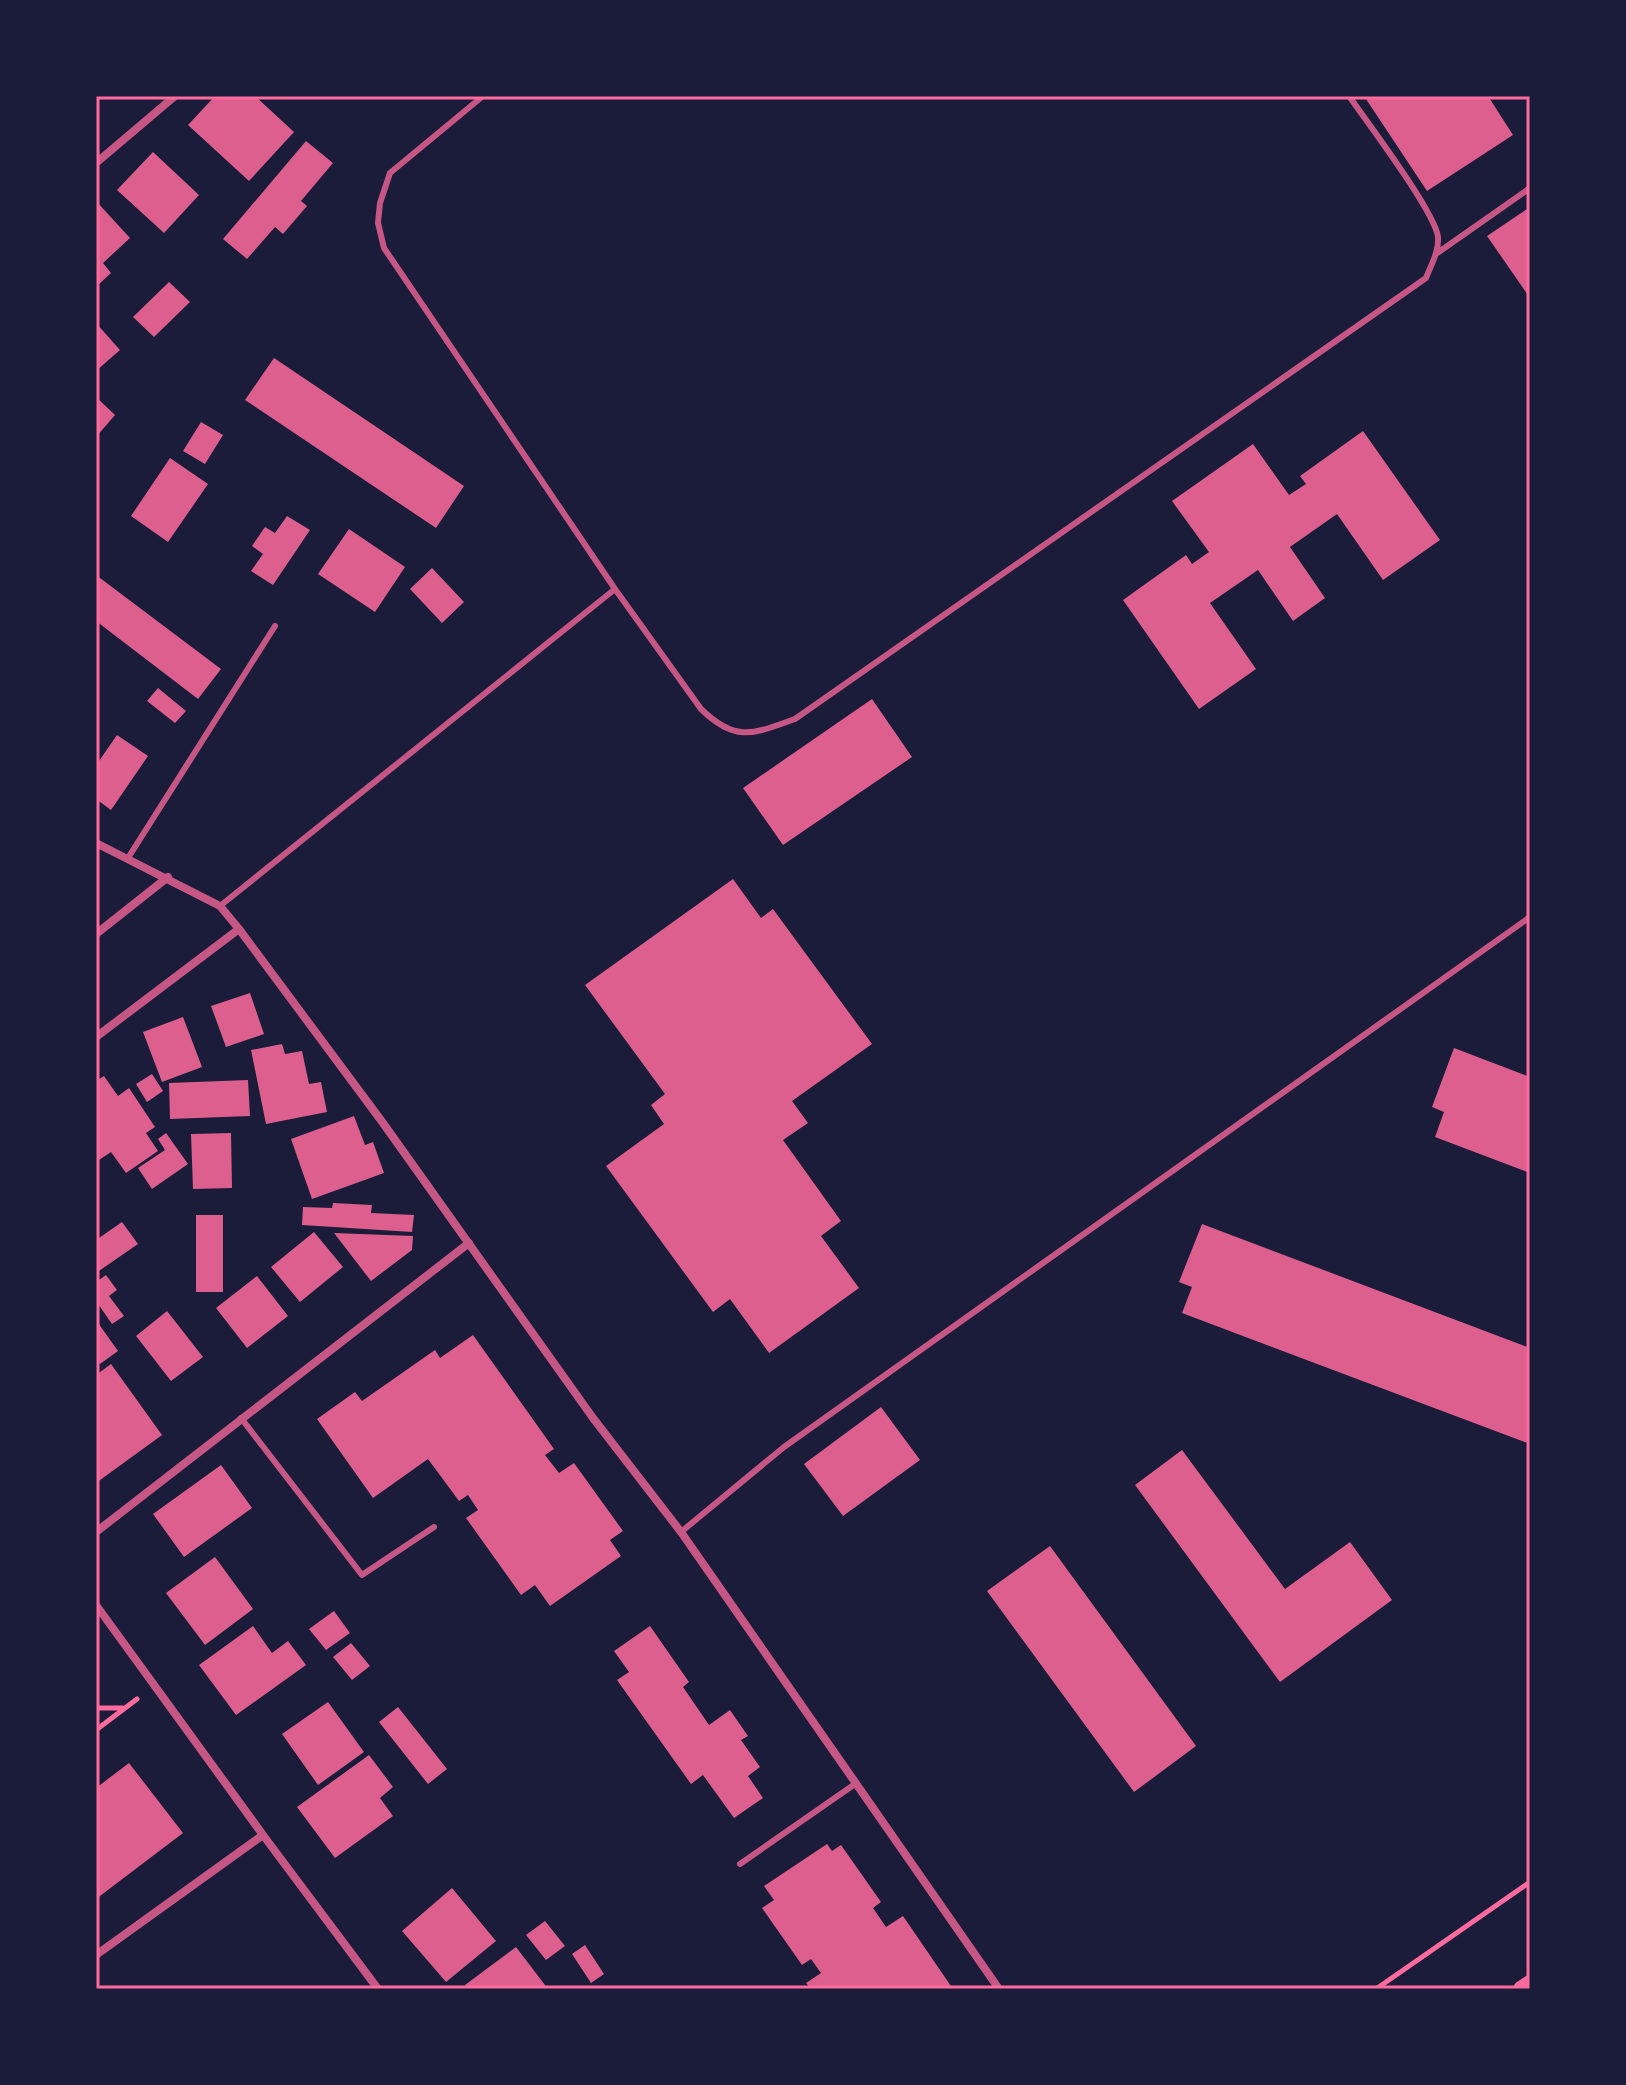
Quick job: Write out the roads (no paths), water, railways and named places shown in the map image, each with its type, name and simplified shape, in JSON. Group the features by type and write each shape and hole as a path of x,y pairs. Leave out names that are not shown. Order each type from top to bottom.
{"main road":[{"path":"1521,1989 1530,1983"}],"street":[{"path":"96,163 175,96"},
{"path":"96,843 220,906 239,929 593,1418 681,1532 999,1989"},
{"path":"96,934 168,877"},
{"path":"96,1037 239,929"},
{"path":"96,1532 469,1243"},
{"path":"96,1605 378,1989"},
{"path":"96,1955 263,1835"}],"lane":[{"path":"483,96 390,173 380,203 378,223 384,248 615,589 701,709 717,724 740,734 795,719 1426,278 1436,254 1438,236 1428,214 1349,96"},
{"path":"1436,254 1530,188"},
{"path":"220,906 615,589"},
{"path":"128,858 275,626"},
{"path":"681,1532 784,1447 1530,917"},
{"path":"241,1418 362,1575 434,1527"},
{"path":"740,1864 855,1784"}]}
